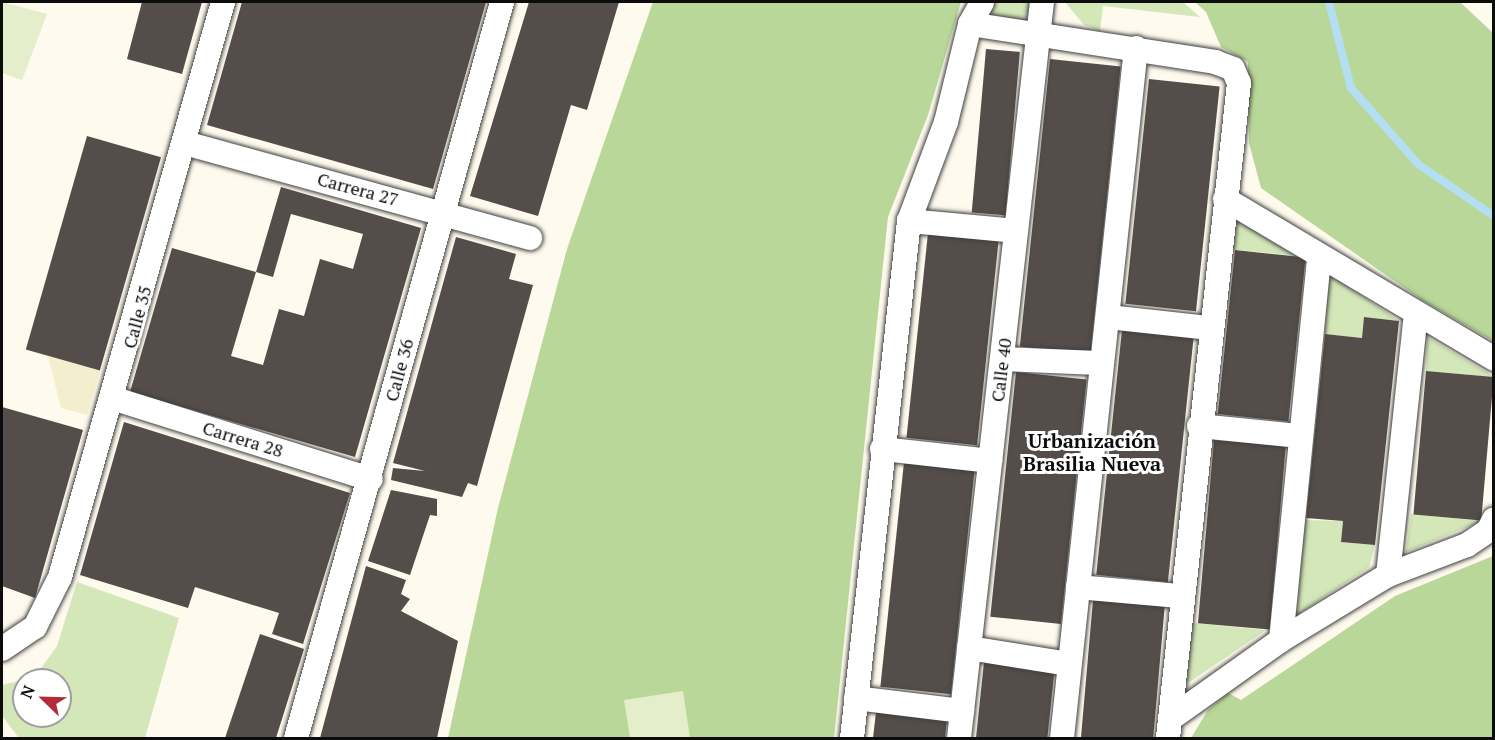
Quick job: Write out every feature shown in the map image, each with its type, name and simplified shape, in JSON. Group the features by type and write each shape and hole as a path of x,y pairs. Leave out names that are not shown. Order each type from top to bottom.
{"street":[{"name":"Calle 35","path":"2,649 35,627 60,577 115,399 223,2"},
{"name":"Calle 36","path":"296,738 371,479 442,212 502,2"},
{"path":"852,738 882,449 909,221 946,122 970,24 982,2"},
{"name":"Calle 40","path":"959,738 1042,2"},
{"path":"970,24 1039,32 1136,48 1233,69 1239,83 1179,596 1169,729"},
{"path":"1062,738 1098,363 1108,317 1136,48"},
{"name":"Carrera 27","path":"185,143 530,238"},
{"path":"1225,199 1319,257 1494,358"},
{"path":"909,221 1016,231"},
{"path":"1281,640 1299,436 1319,257"},
{"path":"1388,575 1416,314"},
{"path":"1108,317 1210,328"},
{"path":"1003,359 1098,363"},
{"name":"Carrera 28","path":"115,399 371,479"},
{"path":"1199,426 1299,436"},
{"path":"882,449 990,461"},
{"path":"1169,729 1281,640 1388,575 1467,545 1488,531 1494,519"},
{"path":"1078,587 1179,596"},
{"path":"969,648 1069,664"},
{"path":"856,698 962,711"}],"shaded area":[{"path":"48,356 100,371 87,415 61,408"}],"green space":[{"path":"2,2 47,14 22,80 2,73"},
{"path":"653,2 961,2 928,115 888,217 834,738 448,738 498,508 567,249"},
{"path":"992,2 1031,2 1029,15 1024,21 991,17"},
{"path":"1065,2 1183,2 1200,17 1103,6 1100,31 1084,25"},
{"path":"1195,2 1460,2 1493,33 1493,341 1422,300 1261,188 1249,143 1248,62 1221,47 1206,12"},
{"path":"1244,220 1306,257 1230,249 1234,223"},
{"path":"1334,277 1399,321 1365,317 1362,338 1325,334 1328,280"},
{"path":"1427,337 1493,376 1493,377 1426,371"},
{"path":"1411,514 1482,521 1406,552"},
{"path":"1303,520 1343,521 1341,542 1375,545 1369,567 1297,615"},
{"path":"1493,556 1493,738 1191,738 1208,710 1228,693 1241,700 1395,596"},
{"path":"77,582 179,618 145,738 19,738 2,716 2,685 12,683 12,728 72,728 72,668 41,668 57,646"},
{"path":"1189,624 1266,630 1188,683 1184,681"},
{"path":"683,691 690,738 630,738 624,700"}],"building":[{"path":"142,2 202,2 182,74 127,59"},
{"path":"242,2 486,2 433,189 207,125"},
{"path":"529,2 619,2 587,110 571,105 538,216 470,196"},
{"path":"986,49 1020,52 1006,215 972,212"},
{"path":"1050,59 1121,66 1090,354 1020,346"},
{"path":"1149,79 1220,86 1196,311 1125,304"},
{"path":"87,136 161,157 100,371 26,349"},
{"path":"281,187 421,228 355,457 130,392 172,248 256,272","holes":["291,214 363,234 353,269 320,259 304,316 279,309 263,365 231,356 256,272 273,277"]},
{"path":"928,233 999,240 977,445 906,438"},
{"path":"456,237 516,254 509,279 533,285 477,486 468,483 462,497 391,480 393,468 425,471 393,463"},
{"path":"1235,250 1306,257 1288,422 1218,414"},
{"path":"1364,317 1399,321 1375,545 1341,542 1343,521 1306,518 1325,334 1362,338"},
{"path":"1122,330 1194,338 1168,582 1096,575"},
{"path":"1426,371 1494,377 1481,520 1413,514"},
{"path":"1016,372 1087,379 1061,624 990,617"},
{"path":"2,407 83,430 35,598 2,586"},
{"path":"124,422 350,493 303,644 272,634 279,613 195,587 188,608 80,575"},
{"path":"1214,440 1286,446 1270,630 1198,623"},
{"path":"904,462 975,469 951,694 880,687"},
{"path":"391,490 437,499 437,516 430,515 410,575 368,561"},
{"path":"366,566 406,580 401,594 410,599 401,611 458,641 437,738 320,738"},
{"path":"1093,600 1165,606 1153,738 1081,738"},
{"path":"260,634 304,649 276,738 225,738"},
{"path":"984,662 1055,669 1047,738 976,738"},
{"path":"876,712 947,719 945,738 873,738"}],"waterway":[{"path":"1329,2 1351,88 1418,164 1494,216"}],"district":[{"name":"Urbanización Brasilia Nueva","path":"1092,452"}]}
